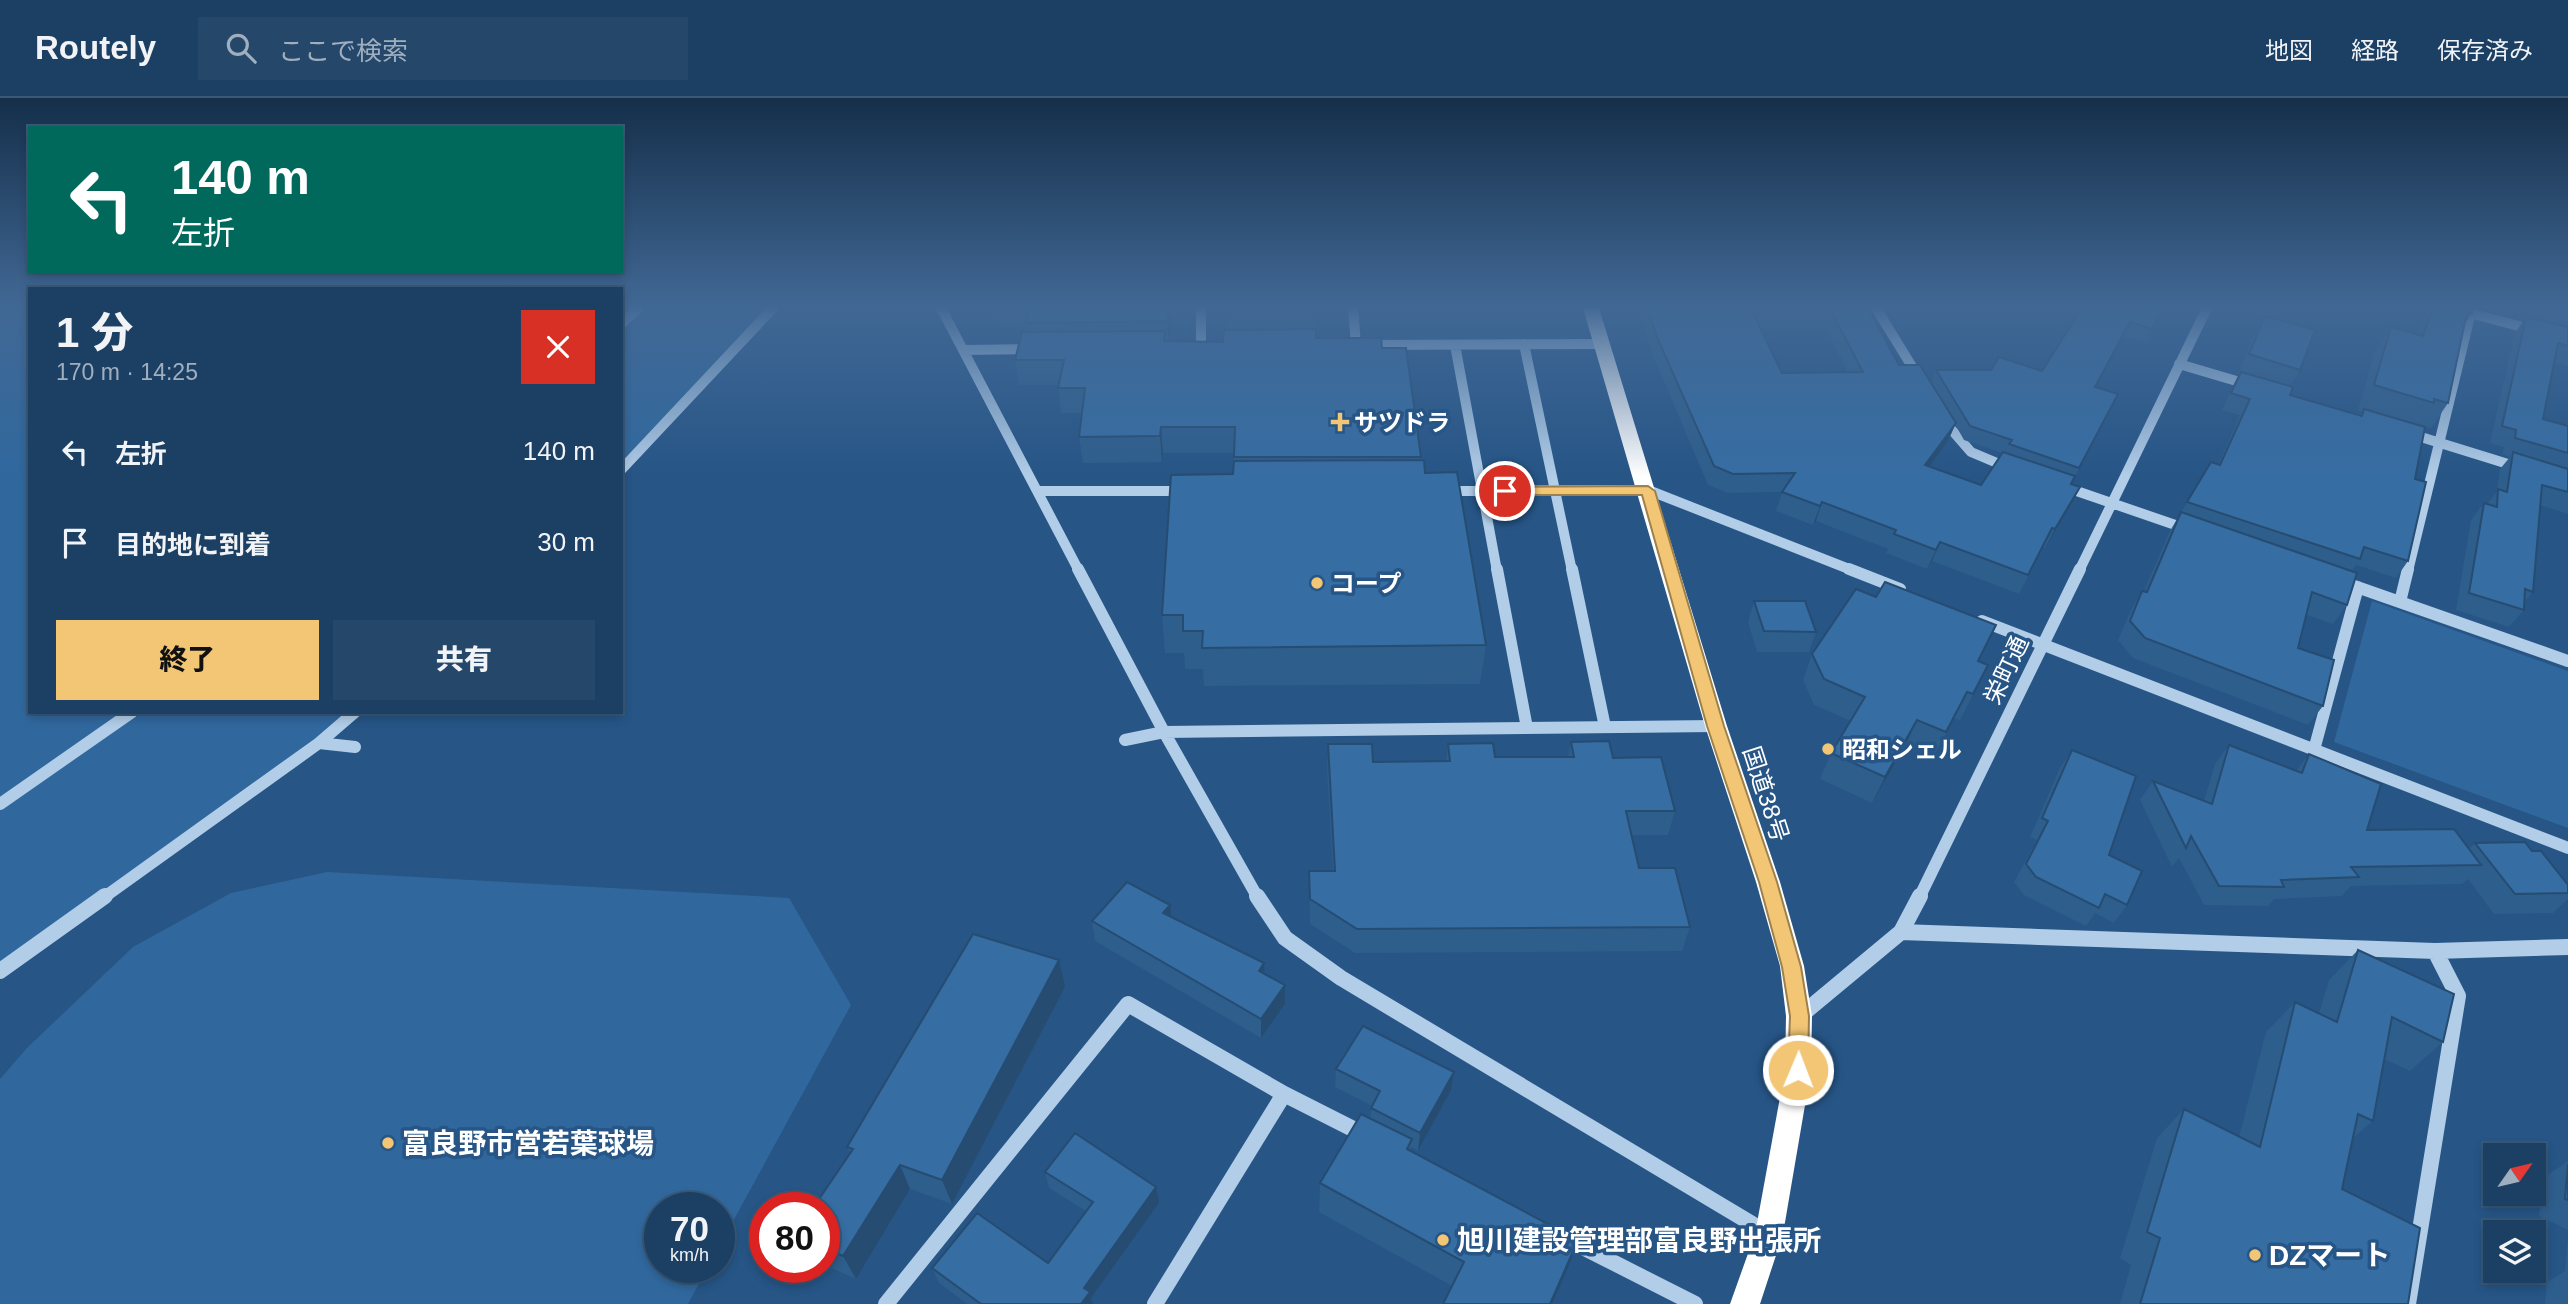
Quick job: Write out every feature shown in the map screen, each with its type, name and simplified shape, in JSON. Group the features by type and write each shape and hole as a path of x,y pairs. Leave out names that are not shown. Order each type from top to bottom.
{"highway":[{"name":"国道38号","path":"1608,364 1716,726 1768,882 1792,967 1799,1016 1798,1070 1769,1234 1745,1304"}],"street":[{"path":"623,468 721,364"},
{"path":"971,364 1164,732 1242,873 1284,938 1341,978 1769,1234"},
{"path":"1458,364 1480,491 1527,728"},
{"path":"1528,364 1605,727"},
{"path":"1910,364 1924,388"},
{"name":"栄町通","path":"1799,1016 1901,932 1942,854 2179,364"},
{"path":"2180,364 2258,387"},
{"path":"2400,602 2459,364"},
{"path":"1938,410 1959,444 1978,457 2026,474"},
{"path":"2402,431 2530,470"},
{"path":"2051,482 2202,534"},
{"path":"1037,491 1203,491"},
{"path":"1425,491 1648,491 1915,595"},
{"path":"2319,573 2568,661"},
{"path":"2314,750 2358,587"},
{"path":"1966,614 2568,848"},
{"path":"0,804 129,714"},
{"path":"0,971 319,743 353,714"},
{"path":"1125,740 1164,732 1716,726"},
{"path":"319,743 355,747"},
{"path":"1901,932 2435,951 2568,947"},
{"path":"2408,1304 2458,996 2435,951"},
{"path":"886,1304 1128,1004 1284,1094 1384,1145"},
{"path":"1155,1304 1284,1094"},
{"path":"1545,1228 1695,1304"}],"shaded area":[{"path":"0,364 28,364 28,714 352,714 0,971"},
{"path":"623,364 720,364 623,468"},
{"path":"2372,601 2568,671 2568,828 2334,742"},
{"name":"富良野市営若葉球場","path":"327,872 789,898 851,1005 735,1218 735,1192 644,1192 644,1283 699,1283 688,1304 0,1304 0,1079 27,1048 133,947 231,893"}],"building":[{"path":"1063,364 1408,364 1421,457 1234,457 1235,427 1161,427 1160,436 1079,437 1085,388 1058,388"},
{"path":"1669,364 1778,364 1782,373 1863,372 1859,364 1920,365 1956,423 1925,465 1981,485 2003,452 2075,476 2071,484 2080,487 2055,529 2052,528 2028,575 1940,542 1936,550 1894,534 1896,530 1822,502 1820,506 1782,492 1795,473 1733,474 1714,466"},
{"path":"1995,364 2021,364 2042,371 2046,364 2107,364 2095,387 2118,394 2079,468 2009,444 2012,440 1970,426 1936,370 1991,370"},
{"path":"2282,364 2302,364 2300,370"},
{"path":"2380,364 2456,364 2448,403 2434,399 2434,403 2374,385"},
{"path":"2516,364 2554,364 2543,419 2568,426 2568,453 2515,438 2516,430 2502,426"},
{"path":"2241,372 2293,387 2290,395 2362,416 2364,409 2425,427 2415,479 2426,482 2408,561 2364,547 2360,559 2187,502 2211,462 2220,465 2250,399 2231,393"},
{"path":"2513,452 2568,469 2568,492 2542,485 2533,592 2525,589 2524,610 2469,593 2484,503 2497,507 2498,489 2507,492"},
{"name":"コープ","path":"1424,460 1425,473 1457,472 1486,645 1202,648 1203,631 1183,631 1183,615 1162,615 1171,475 1233,474 1234,461"},
{"path":"2181,512 2357,573 2347,605 2312,592 2298,648 2334,660 2323,706 2145,638 2130,621 2142,591 2147,592"},
{"path":"1885,582 1996,625 1978,661 1988,665 1973,694 1967,692 1946,732 1917,720 1885,777 1831,753 1865,697 1824,679 1812,654 1856,589 1876,597"},
{"path":"1754,601 1805,601 1816,632 1764,631"},
{"path":"1609,741 1613,758 1661,757 1675,811 1626,811 1639,868 1675,868 1690,927 1357,929 1310,899 1309,871 1335,871 1328,744 1372,744 1373,762 1450,761 1448,744 1493,743 1495,757 1574,757 1571,742"},
{"path":"2229,745 2302,773 2309,754 2381,784 2367,830 2454,829 2481,865 2351,867 2359,877 2281,880 2284,887 2219,886 2191,836 2186,848 2153,781 2212,804"},
{"path":"2072,750 2136,776 2109,855 2142,871 2127,905 2105,894 2099,908 2036,877 2026,864 2048,821 2042,818"},
{"path":"2525,842 2532,851 2541,851 2568,885 2568,893 2515,894 2475,843"},
{"path":"1127,882 1170,905 1163,913 1264,963 1259,971 1285,985 1261,1019 1092,921"},
{"path":"973,934 1059,960 942,1180 900,1165 843,1256 840,1255 840,1192 824,1192 853,1149 847,1147"},
{"path":"2358,950 2454,994 2443,1042 2392,1017 2373,1121 2358,1114 2342,1189 2420,1228 2408,1304 2140,1304 2160,1238 2147,1232 2184,1109 2260,1147 2295,1002 2337,1022"},
{"path":"1363,1026 1454,1072 1420,1133 1371,1108 1380,1091 1336,1069"},
{"path":"1361,1114 1412,1139 1407,1149 1578,1240 1550,1304 1443,1304 1464,1262 1320,1183"},
{"path":"1075,1133 1156,1187 1084,1288 1090,1292 1081,1304 981,1304 932,1268 977,1213 1048,1263 1093,1202 1045,1172"},
{"path":"2568,1164 2568,1200 2565,1199"}],"place":[{"name":"サツドラ","path":"1340,422"},
{"name":"コープ","path":"1317,583"},
{"name":"昭和シェル","path":"1828,749"},
{"name":"富良野市営若葉球場","path":"388,1143"},
{"name":"旭川建設管理部富良野出張所","path":"1443,1240"},
{"name":"DZマート","path":"2255,1255"}],"route":[{"path":"1505,491 1648,491 1716,726 1768,882 1792,967 1799,1016 1798,1070"}]}
